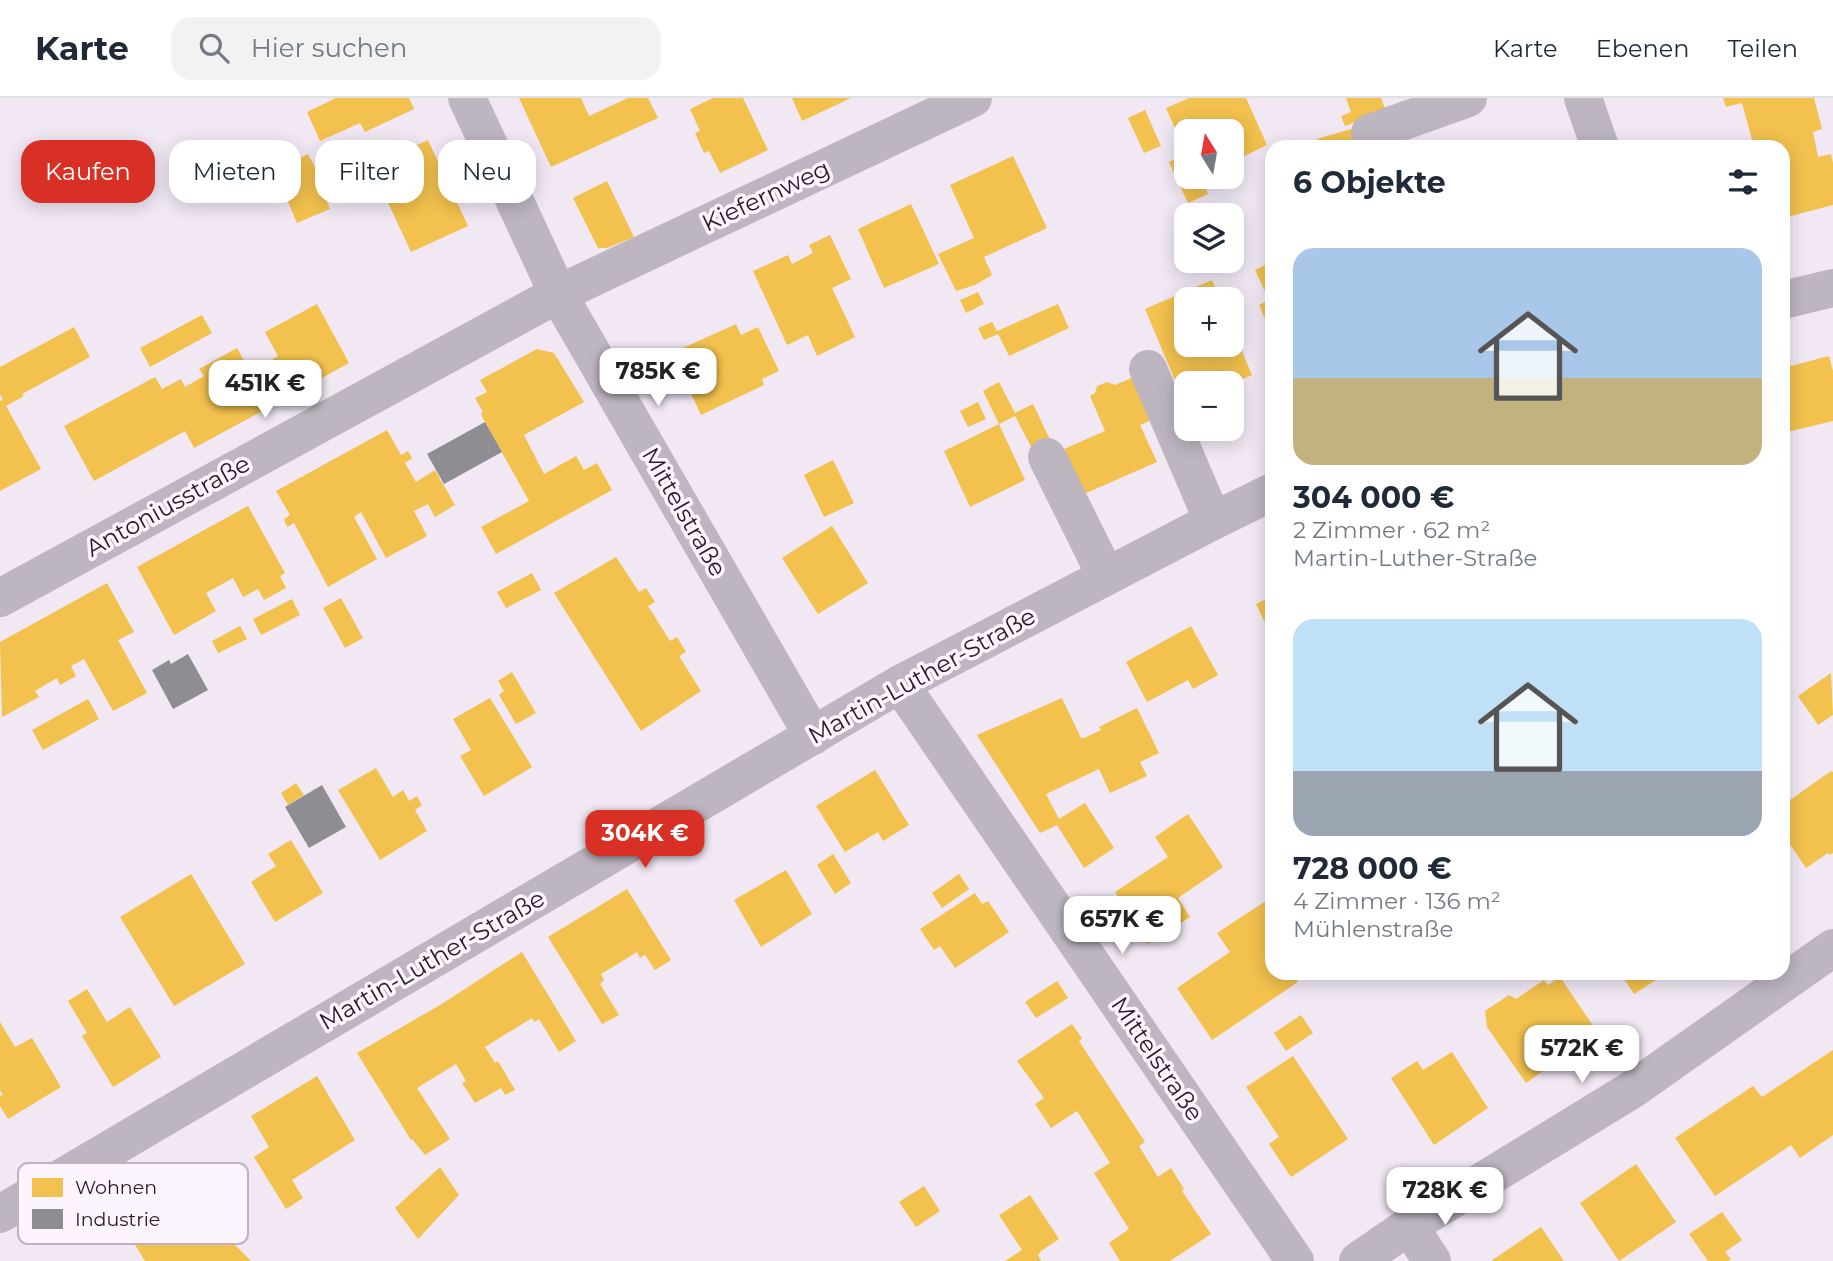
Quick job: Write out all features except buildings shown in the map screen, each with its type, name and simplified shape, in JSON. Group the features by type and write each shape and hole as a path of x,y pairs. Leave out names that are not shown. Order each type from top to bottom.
{"street":[{"name":"Mittelstraße","path":"467,98 558,294 813,736"},
{"name":"Kiefernweg","path":"558,294 973,98"},
{"path":"1370,133 1468,98"},
{"path":"1583,98 1598,140"},
{"path":"1790,298 1833,288"},
{"name":"Antoniusstraße","path":"0,598 558,294"},
{"path":"1148,369 1213,521"},
{"path":"1047,457 1106,576"},
{"name":"Martin-Luther-Straße","path":"87,1163 900,684 1265,495"},
{"name":"Mittelstraße","path":"900,684 1295,1261"},
{"path":"1790,979 1833,948"},
{"path":"1358,1261 1409,1226 1633,1090 1788,980"},
{"name":"Martin-Luther-Straße","path":"0,1214 18,1203"},
{"path":"1409,1226 1432,1261"}]}
